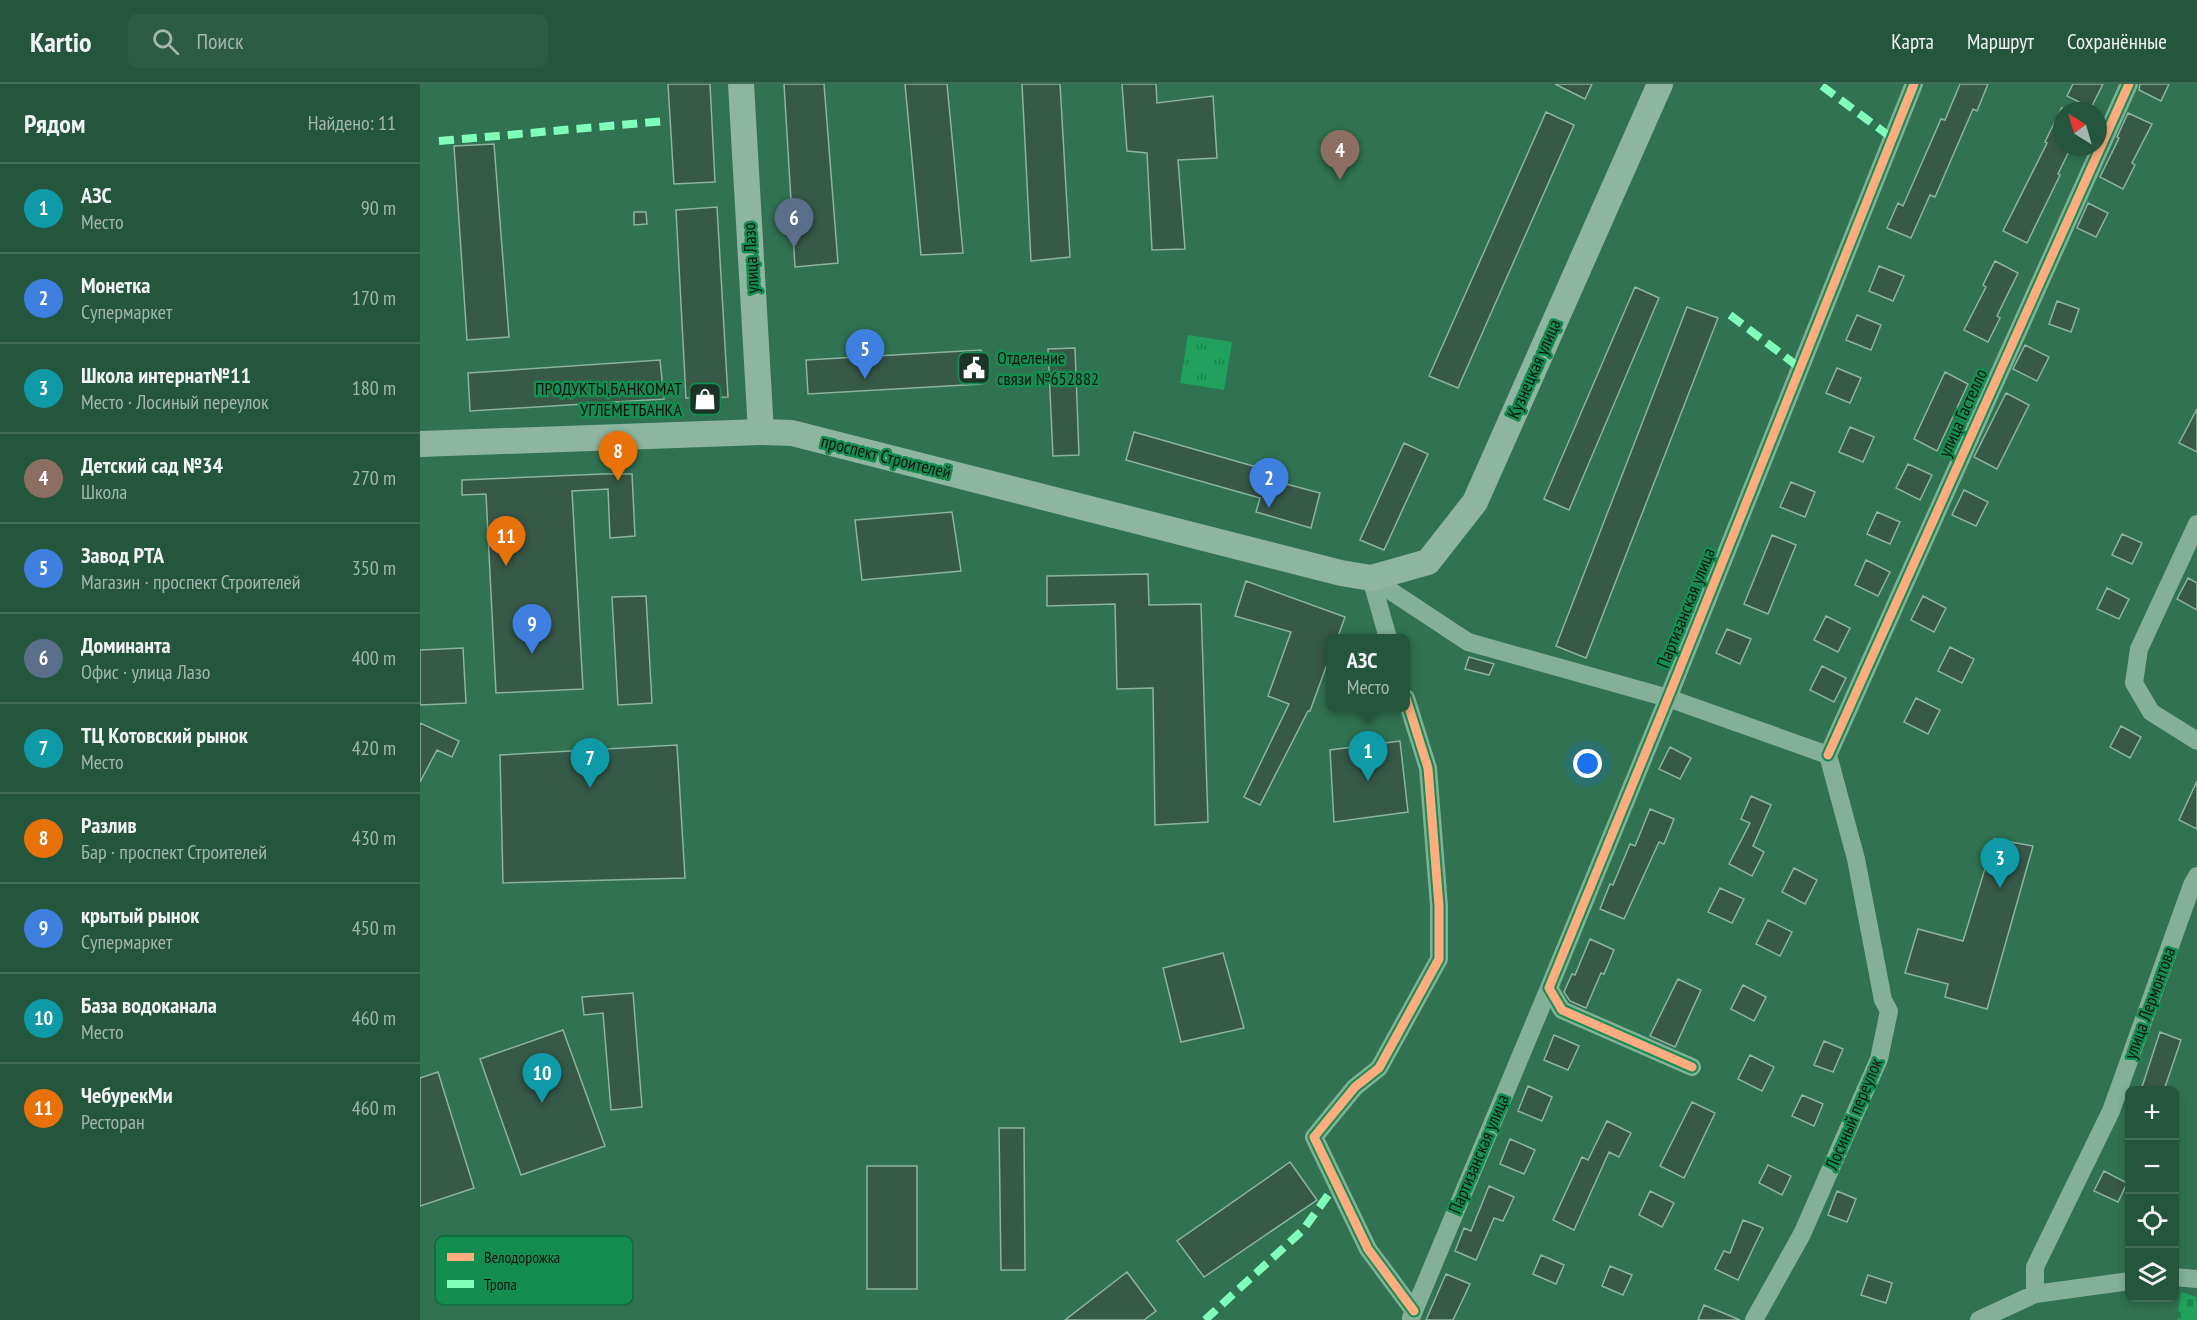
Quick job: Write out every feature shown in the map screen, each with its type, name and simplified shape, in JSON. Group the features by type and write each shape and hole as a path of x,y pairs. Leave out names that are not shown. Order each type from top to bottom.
{"main road":[{"name":"улица Лазо","path":"741,84 761,432"},
{"name":"Кузнецкая улица","path":"1341,573 1371,578 1428,562 1475,502 1660,84"},
{"name":"проспект Строителей","path":"420,444 761,432 792,433 1341,573"}],"street":[{"name":"Партизанская улица","path":"1412,1315 1668,698 1914,84"},
{"name":"улица Гастелло","path":"1828,755 2129,84"},
{"path":"2197,524 2139,649 2134,683 2151,712 2197,741"},
{"path":"1371,578 1387,634"},
{"path":"1371,578 1468,642 1668,698 1828,755"},
{"path":"1410,711 1428,768 1439,906 1439,959 1378,1068 1355,1087 1314,1137 1368,1250 1412,1315"},
{"name":"Лосиный переулок","path":"1754,1320 1802,1233 1879,1059 1888,1011 1882,1000 1856,860 1828,755"},
{"name":"улица Лермонтова","path":"2035,1294 2035,1267 2111,1111 2197,876"},
{"path":"1549,988 1562,1010 1692,1067"},
{"path":"2179,1277 2197,1279"},
{"path":"1979,1320 2035,1294 2125,1282"}],"green space":[{"path":"1188,335 1232,342 1224,390 1180,383"},
{"path":"2181,1292 2197,1297 2197,1320 2177,1320"}],"building":[{"path":"668,84 710,84 715,182 674,184"},
{"path":"784,84 824,84 838,263 795,267"},
{"path":"905,84 947,84 963,253 921,255"},
{"path":"1022,84 1060,84 1070,257 1031,261"},
{"path":"1122,84 1156,84 1157,103 1213,96 1217,158 1178,160 1185,249 1152,250 1147,153 1127,151"},
{"path":"1555,84 1592,84 1585,99"},
{"path":"1960,84 1988,84 1977,111 1973,109 1935,197 1930,195 1911,238 1887,228 1898,203 1903,206 1941,119 1945,120"},
{"path":"2073,84 2103,84 2094,102 2079,102 2067,96"},
{"path":"2140,84 2169,84 2161,101 2139,90"},
{"path":"1546,112 1574,125 1458,388 1429,376"},
{"path":"2128,113 2152,124 2132,163 2135,165 2123,189 2100,177"},
{"path":"2053,126 2053,156 2067,156 2058,174 2060,175 2027,243 2003,231 2047,143 2045,142"},
{"path":"494,144 509,337 467,340 454,146"},
{"path":"2088,203 2108,213 2096,237 2077,228"},
{"path":"717,207 728,397 686,398 676,210"},
{"path":"634,212 646,212 647,224 634,225"},
{"path":"1995,261 2018,273 1997,316 2000,318 1988,342 1964,330 1986,287 1983,285"},
{"path":"1879,266 1904,276 1893,301 1869,291"},
{"path":"1635,287 1659,298 1569,510 1544,499"},
{"path":"2057,301 2079,309 2071,332 2049,324"},
{"path":"1687,307 1718,318 1586,658 1556,646"},
{"path":"1857,315 1881,325 1871,350 1846,340"},
{"path":"2025,345 2049,357 2037,381 2013,369"},
{"path":"1075,348 1079,455 1053,456 1048,349"},
{"path":"981,350 982,384 808,394 806,360"},
{"path":"660,360 664,399 470,411 468,373"},
{"path":"1837,368 1861,378 1850,403 1826,393"},
{"path":"1945,372 1968,384 1937,451 1914,439"},
{"path":"2006,393 2029,405 1997,469 1974,457"},
{"path":"2197,409 2197,452 2179,443"},
{"path":"1850,427 1874,437 1863,462 1839,452"},
{"path":"1134,432 1267,470 1264,478 1320,493 1311,528 1256,512 1260,498 1126,460"},
{"path":"1404,443 1428,454 1384,550 1360,540"},
{"path":"1908,464 1932,475 1920,500 1896,488"},
{"path":"632,474 635,536 610,538 608,489 572,491 583,689 496,693 486,494 462,495 462,480"},
{"path":"1791,482 1815,492 1805,517 1780,507"},
{"path":"1964,490 1988,502 1976,526 1952,515"},
{"path":"952,512 961,571 862,580 855,520"},
{"path":"1877,512 1900,522 1890,544 1867,534"},
{"path":"2122,534 2142,543 2132,564 2112,555"},
{"path":"1772,535 1796,545 1768,614 1744,604"},
{"path":"1866,560 1890,572 1878,596 1855,585"},
{"path":"1148,574 1149,605 1201,604 1208,822 1155,825 1153,688 1117,689 1115,604 1047,606 1047,576"},
{"path":"2188,578 2197,583 2197,610 2177,599"},
{"path":"1246,581 1345,617 1339,634 1326,634 1326,667 1310,711 1260,805 1244,797 1289,704 1268,696 1291,632 1235,616"},
{"path":"2107,588 2129,599 2119,619 2097,609"},
{"path":"646,596 652,703 618,705 612,597"},
{"path":"1923,596 1946,608 1934,632 1911,620"},
{"path":"1826,616 1850,628 1838,652 1814,640"},
{"path":"1727,629 1751,639 1740,664 1716,653"},
{"path":"1950,647 1974,659 1962,683 1938,671"},
{"path":"463,648 466,703 420,705 420,650"},
{"path":"1469,657 1494,664 1489,675 1465,669"},
{"path":"1822,666 1846,678 1834,702 1810,690"},
{"path":"1916,698 1940,710 1928,734 1904,722"},
{"path":"420,723 459,741 452,757 437,750 420,782"},
{"path":"2121,726 2141,737 2130,758 2110,747"},
{"path":"1400,741 1408,812 1334,822 1330,750"},
{"path":"677,745 685,878 503,883 500,755"},
{"path":"1670,747 1691,758 1680,779 1659,769"},
{"path":"2197,781 2197,829 2179,820"},
{"path":"1751,796 1771,805 1753,846 1764,852 1752,876 1729,864 1750,823 1741,819"},
{"path":"1650,809 1674,819 1664,844 1659,842 1624,919 1600,909 1630,844 1635,846"},
{"path":"1994,839 2033,846 1987,1009 1945,997 1948,984 1905,973 1918,929 1963,941"},
{"path":"1794,868 1817,880 1805,904 1782,892"},
{"path":"1720,888 1744,899 1732,923 1708,912"},
{"path":"1768,920 1792,932 1780,956 1756,944"},
{"path":"1590,939 1614,950 1586,1008 1570,1001 1564,992 1572,974 1575,975"},
{"path":"1223,953 1244,1028 1181,1042 1163,968"},
{"path":"1678,979 1701,990 1675,1047 1650,1036"},
{"path":"1743,985 1766,997 1754,1021 1731,1009"},
{"path":"633,993 642,1107 611,1110 603,1013 584,1015 582,997"},
{"path":"563,1030 605,1146 521,1175 480,1059"},
{"path":"2160,1032 2181,1040 2165,1086 2142,1086"},
{"path":"1554,1035 1579,1046 1568,1070 1544,1060"},
{"path":"1824,1041 1843,1049 1833,1072 1814,1065"},
{"path":"1750,1055 1774,1067 1762,1091 1738,1079"},
{"path":"438,1072 474,1188 420,1206 420,1078"},
{"path":"1528,1086 1552,1097 1542,1121 1518,1111"},
{"path":"1802,1095 1823,1104 1814,1126 1792,1116"},
{"path":"1692,1102 1715,1113 1684,1178 1660,1166"},
{"path":"1607,1121 1631,1133 1619,1157 1609,1152 1574,1230 1553,1220 1582,1157 1588,1160"},
{"path":"999,1128 1024,1128 1025,1270 1001,1270"},
{"path":"1510,1139 1535,1150 1524,1174 1500,1164"},
{"path":"1290,1162 1317,1200 1204,1277 1177,1241"},
{"path":"1768,1165 1791,1176 1782,1195 1759,1183"},
{"path":"867,1166 917,1166 917,1289 867,1289"},
{"path":"2104,1171 2125,1182 2118,1202 2094,1191"},
{"path":"1489,1186 1514,1197 1503,1221 1494,1218 1476,1260 1455,1251 1464,1228 1471,1231"},
{"path":"1650,1191 1674,1203 1662,1227 1639,1215"},
{"path":"1837,1191 1856,1199 1847,1222 1828,1215"},
{"path":"1743,1220 1763,1228 1738,1280 1715,1269 1724,1251 1730,1253"},
{"path":"1541,1255 1564,1265 1556,1284 1533,1274"},
{"path":"1610,1266 1632,1275 1623,1295 1602,1286"},
{"path":"1127,1272 1156,1311 1144,1320 1065,1320"},
{"path":"1446,1274 1470,1284 1453,1320 1426,1320"},
{"path":"1868,1275 1892,1283 1886,1303 1861,1295"},
{"path":"1704,1305 1740,1320 1698,1320"}],"marked path":[{"path":"1822,86 1892,138"},
{"path":"439,141 666,121"},
{"path":"1730,315 1800,368"},
{"path":"1205,1320 1303,1230 1336,1184"}],"cycle path":[{"path":"1692,1067 1562,1010 1549,988 1914,84"},
{"path":"1828,755 2129,84"},
{"path":"1410,711 1428,768 1439,906 1439,959 1379,1068 1355,1087 1314,1137 1368,1249 1414,1311"}],"place":[{"name":"Детский сад №34","path":"1340,180"},
{"name":"Доминанта","path":"794,248"},
{"name":"Отделение связи №652882","path":"974,368"},
{"name":"Завод РТА","path":"865,379"},
{"name":"ПРОДУКТЫ,БАНКОМАТ УГЛЕМЕТБАНКА","path":"705,399"},
{"name":"Разлив","path":"618,481"},
{"name":"Монетка","path":"1269,508"},
{"name":"ЧебурекМи","path":"506,566"},
{"name":"крытый рынок","path":"532,654"},
{"name":"АЗС","path":"1368,781"},
{"name":"ТЦ Котовский рынок","path":"590,788"},
{"name":"Школа интернат№11","path":"2000,888"},
{"name":"База водоканала","path":"542,1103"}]}
